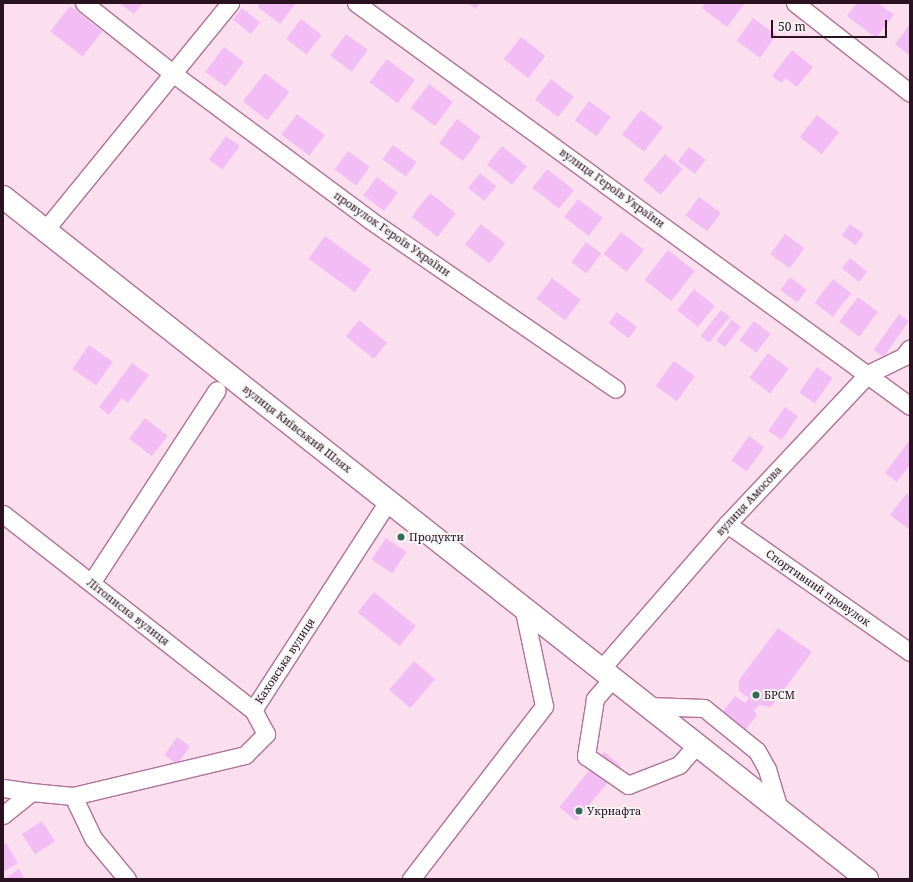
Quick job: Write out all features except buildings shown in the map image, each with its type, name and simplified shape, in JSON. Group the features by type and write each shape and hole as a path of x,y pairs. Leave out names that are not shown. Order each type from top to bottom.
{"highway":[{"name":"вулиця Київський Шлях","path":"3,197 523,606 602,670 650,706 867,879"}],"street":[{"name":"провулок Героїв України","path":"84,3 172,72 370,220 616,389"},
{"path":"45,230 172,72 230,3"},
{"name":"вулиця Героїв України","path":"356,3 910,406"},
{"path":"795,3 910,93"},
{"name":"вулиця Амосова","path":"697,744 679,765 628,785 586,756 595,699 602,670 727,524 868,374 903,357 910,348"},
{"path":"91,583 217,390"},
{"name":"Каховська вулиця","path":"3,788 73,796 245,755 266,734 253,710 388,501"},
{"name":"Літописна вулиця","path":"3,514 253,710"},
{"name":"Спортивний провулок","path":"727,524 910,652"},
{"path":"411,879 544,706 523,606"},
{"path":"650,706 704,708 757,752 767,769 779,809"},
{"path":"3,815 31,792"},
{"path":"73,796 93,838 127,879"}],"place":[{"name":"Продукти","path":"401,537"},
{"name":"БРСМ","path":"756,695"},
{"name":"Укрнафта","path":"579,811"}]}
